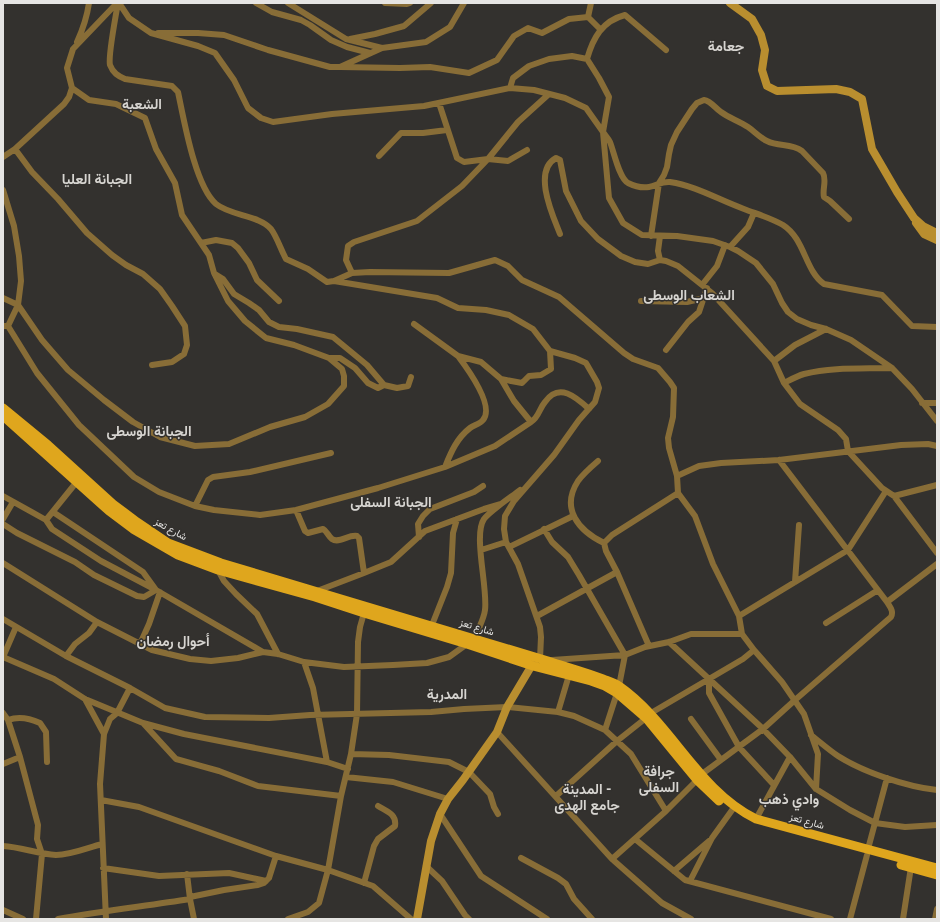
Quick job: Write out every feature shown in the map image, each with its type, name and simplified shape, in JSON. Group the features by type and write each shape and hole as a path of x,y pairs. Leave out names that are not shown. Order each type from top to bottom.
{"main road":[{"path":"730,3 752,19 761,35 765,50 762,70 767,86 777,91 836,89 850,92 862,99 872,149 921,231 927,236 937,240"},
{"path":"914,218 923,226 937,233"},
{"name":"شارع تعز","path":"3,408 80,479"},
{"name":"شارع تعز","path":"3,416 80,479 137,522 168,542 219,566 432,625 471,641"},
{"name":"شارع تعز","path":"316,594 364,614 471,641 593,675 618,689 649,715 699,777 718,792 733,809 753,824 937,868"},
{"path":"417,919 431,841 440,814 448,799 497,732 507,707 539,661"},
{"name":"شارع تعز","path":"539,661 569,675 591,680 605,686 618,689"},
{"name":"شارع تعز","path":"733,809 756,819 867,852 937,875"}],"street":[{"path":"3,157 15,149 64,104 69,97 72,88 67,68 73,49 88,14 89,3"},
{"path":"73,49 118,3"},
{"path":"118,3 130,18 151,33 198,46 214,54 234,80 248,108 261,118 273,122 332,114 424,106 510,88 534,90 565,98 586,108 609,141 623,177 627,183 649,187 659,183 668,182 683,185 705,192 785,226 796,239 818,280 824,284 882,295 912,326 937,327"},
{"path":"118,3 110,61 115,73 125,79 172,86 176,89 178,92 192,155 201,179 212,199 224,209 232,213 264,224 271,230 286,259 308,269 327,282 334,281 352,273 449,273 495,260 508,266 522,280 559,298 633,360 658,368 674,388 673,417 668,438 669,448 677,476 678,493 695,516 713,564 739,616 742,634 782,682 804,714 818,754 816,789"},
{"path":"256,3 272,12 301,20 331,40 347,47 370,53"},
{"path":"288,3 346,39 382,48"},
{"path":"385,3 410,3"},
{"path":"346,39 375,34 404,26 431,3"},
{"path":"340,67 382,48 426,42 450,27 464,3"},
{"path":"588,17 591,3"},
{"path":"587,59 592,42 601,30 614,18 624,15 666,50"},
{"path":"151,33 198,33 224,35 330,67 430,67 469,73 497,60 514,36 528,28 542,32 569,19 588,17"},
{"path":"588,17 601,30"},
{"path":"510,88 513,78 529,66 549,59 572,56 587,59 609,97 603,132 609,198 623,223 642,235 676,236 713,241 728,246 756,263 773,284 788,312 797,319 826,329 850,340 892,368 937,421"},
{"path":"3,298 18,305 42,340 68,370 133,422 160,437 195,446 229,444 270,427 306,417 328,404 344,386 342,369 329,358 294,345 266,338 245,321 228,301 214,273 209,255 182,215 174,183 156,149 145,118 116,104 89,100 72,88"},
{"path":"352,273 346,260 348,246 354,242 417,221 462,186 488,159 518,122 549,94"},
{"path":"652,236 659,183 668,167 668,154 677,132 692,109 697,103 704,100 708,101 724,114 754,130 766,141 776,145 796,147 803,152 823,174 824,182 822,192 824,197 848,219"},
{"path":"439,103 457,158 460,160 464,162 488,159 508,161 527,150"},
{"path":"380,156 401,133 423,133 447,130"},
{"path":"15,149 32,172 58,199 87,233 112,255 126,265 143,274 160,289 185,326 187,345 184,354 172,362 152,365"},
{"path":"560,234 550,210 544,185 545,173 552,160 556,158 560,160 566,191 581,221 598,239 621,256 635,262 648,264 660,260 666,260 678,266 705,287 774,361 784,383 800,404 838,430 846,439 848,451 882,488 894,496 937,553"},
{"path":"3,190 14,226 19,256 20,281 18,305 5,326 37,373 79,425 134,477 158,492 195,506 248,515 260,515 296,510 378,488 445,467 495,446 536,418 544,402 552,394 557,392 563,392 576,397 589,408"},
{"path":"666,350 688,322 699,312 704,298 705,287 728,246 748,227 754,212"},
{"path":"660,236 658,251 660,260"},
{"path":"201,244 216,240 232,243 238,248 249,263 257,280 279,301"},
{"path":"214,273 223,279 234,294 258,310 269,322 279,327 297,329 333,338 367,365 384,385 397,388 408,386 411,377"},
{"path":"334,281 437,298 458,308 486,310 509,315 533,329 550,351 551,370 541,375 529,376 522,383 501,379"},
{"path":"641,301 687,302 704,298"},
{"path":"414,324 458,356 475,380 484,401 485,416 482,421 469,429 457,441 445,467"},
{"path":"774,361 795,345 826,329"},
{"path":"550,351 581,360 586,363 599,388 595,402 554,455 514,501 505,516 504,529 507,544 518,564 540,627 541,637 539,661 625,656 649,646 669,642 691,634 742,634"},
{"path":"458,356 481,362 501,379 514,401 531,422"},
{"path":"329,358 340,358 355,368 368,383 378,388 384,385"},
{"path":"784,383 802,374 825,370 843,368 892,368"},
{"path":"922,403 937,403"},
{"path":"677,476 698,466 721,463 779,460 901,445 928,444 937,446"},
{"path":"195,506 208,480 213,477 250,472 331,453"},
{"path":"612,859 666,811 699,777 763,729 892,617 893,611 887,602 779,460"},
{"path":"598,461 579,481 571,498 571,508 573,516 578,524 593,538 604,543"},
{"path":"46,520 80,479"},
{"path":"3,563 97,622 152,650 190,659 211,661 238,658 263,652 278,654 304,662 344,667 427,663 449,657 471,641 485,611 486,592 480,550 480,534 484,519 501,504 530,483"},
{"path":"894,496 937,484"},
{"path":"419,537 418,524 430,509 474,492 483,486"},
{"path":"739,616 848,550 886,491"},
{"path":"604,543 612,535 678,493"},
{"path":"3,496 46,520 52,529 95,557 158,591 263,652"},
{"path":"3,519 13,502"},
{"path":"316,594 391,562 425,531 501,504"},
{"path":"296,510 305,531 308,533 323,529 333,540 354,535 357,536 359,538 364,573"},
{"path":"53,512 143,572 158,591"},
{"path":"480,550 507,544 573,516"},
{"path":"432,625 451,573 453,533 457,519"},
{"path":"3,524 17,533 69,558 94,575 137,596 144,597 158,591"},
{"path":"795,582 800,525"},
{"path":"544,529 552,542 568,557 625,656 618,689 606,730"},
{"path":"604,543 606,552 617,572 649,646"},
{"path":"887,602 937,564"},
{"path":"219,566 224,581 257,614 278,654"},
{"path":"537,616 617,572"},
{"path":"826,623 878,590"},
{"path":"140,644 149,624 158,591"},
{"path":"288,919 308,912 319,903 328,870 341,796 351,754 357,714 360,627 364,614"},
{"path":"3,620 66,656 130,688 165,708 205,717 269,718 431,712 507,707 558,712 574,716 606,730 631,754 666,811"},
{"path":"66,656 75,644 89,633 97,622"},
{"path":"16,627 3,657 54,679 85,699 117,713 143,723 184,734 327,762 348,769"},
{"path":"669,642 763,729 790,757 816,789 850,810 875,823 905,827 937,825"},
{"path":"556,796 617,741 649,715 743,659 754,650"},
{"path":"304,662 313,688 327,762"},
{"path":"558,712 569,675"},
{"path":"709,679 709,693 739,747 774,785"},
{"path":"106,919 100,784 104,734 110,719 117,713 130,688"},
{"path":"85,699 104,734"},
{"path":"3,714 8,720 20,758 38,825 37,839 42,854 36,919"},
{"path":"8,720 15,717 40,723 46,732 47,762"},
{"path":"691,719 721,760"},
{"path":"143,723 172,756 179,760 219,771 258,786 341,796"},
{"path":"497,732 612,859 662,903 691,919"},
{"path":"812,735 838,756 861,769 887,778 937,790"},
{"path":"351,754 389,755 449,762 469,772 490,794 498,814"},
{"path":"756,819 790,757"},
{"path":"3,764 20,758"},
{"path":"346,777 393,782 448,799"},
{"path":"850,919 887,778"},
{"path":"101,800 139,807 276,856 328,870 373,886 411,919"},
{"path":"364,883 371,862 374,846 378,839 396,826 394,815 378,806"},
{"path":"690,881 712,838 733,809"},
{"path":"440,814 481,876 547,919"},
{"path":"674,871 712,838"},
{"path":"634,839 685,880 831,919"},
{"path":"3,846 21,848 42,854 58,855 102,844"},
{"path":"58,919 105,910 190,898 224,890 258,885 269,878 276,856"},
{"path":"521,858 566,884 574,899 592,919"},
{"path":"426,866 442,881 469,919"},
{"path":"903,919 910,867"},
{"path":"103,868 159,876 229,874 266,881"},
{"path":"187,874 194,919"},
{"path":"935,919 937,909"},
{"path":"3,910 22,919"}],"district":[{"name":"جعامة","path":"726,46"},
{"name":"الشعبة","path":"142,104"},
{"name":"الجبانة العليا","path":"97,179"},
{"name":"الشعاب الوسطى","path":"689,295"},
{"name":"الجبانة الوسطى","path":"149,431"},
{"name":"الجبانة السفلى","path":"391,502"},
{"name":"أحوال رمضان","path":"173,641"},
{"name":"المدرية","path":"447,694"},
{"name":"جرافة السفلى","path":"659,780"},
{"name":"المدينة - جامع الهدى","path":"587,798"},
{"name":"وادي ذهب","path":"789,799"}]}
